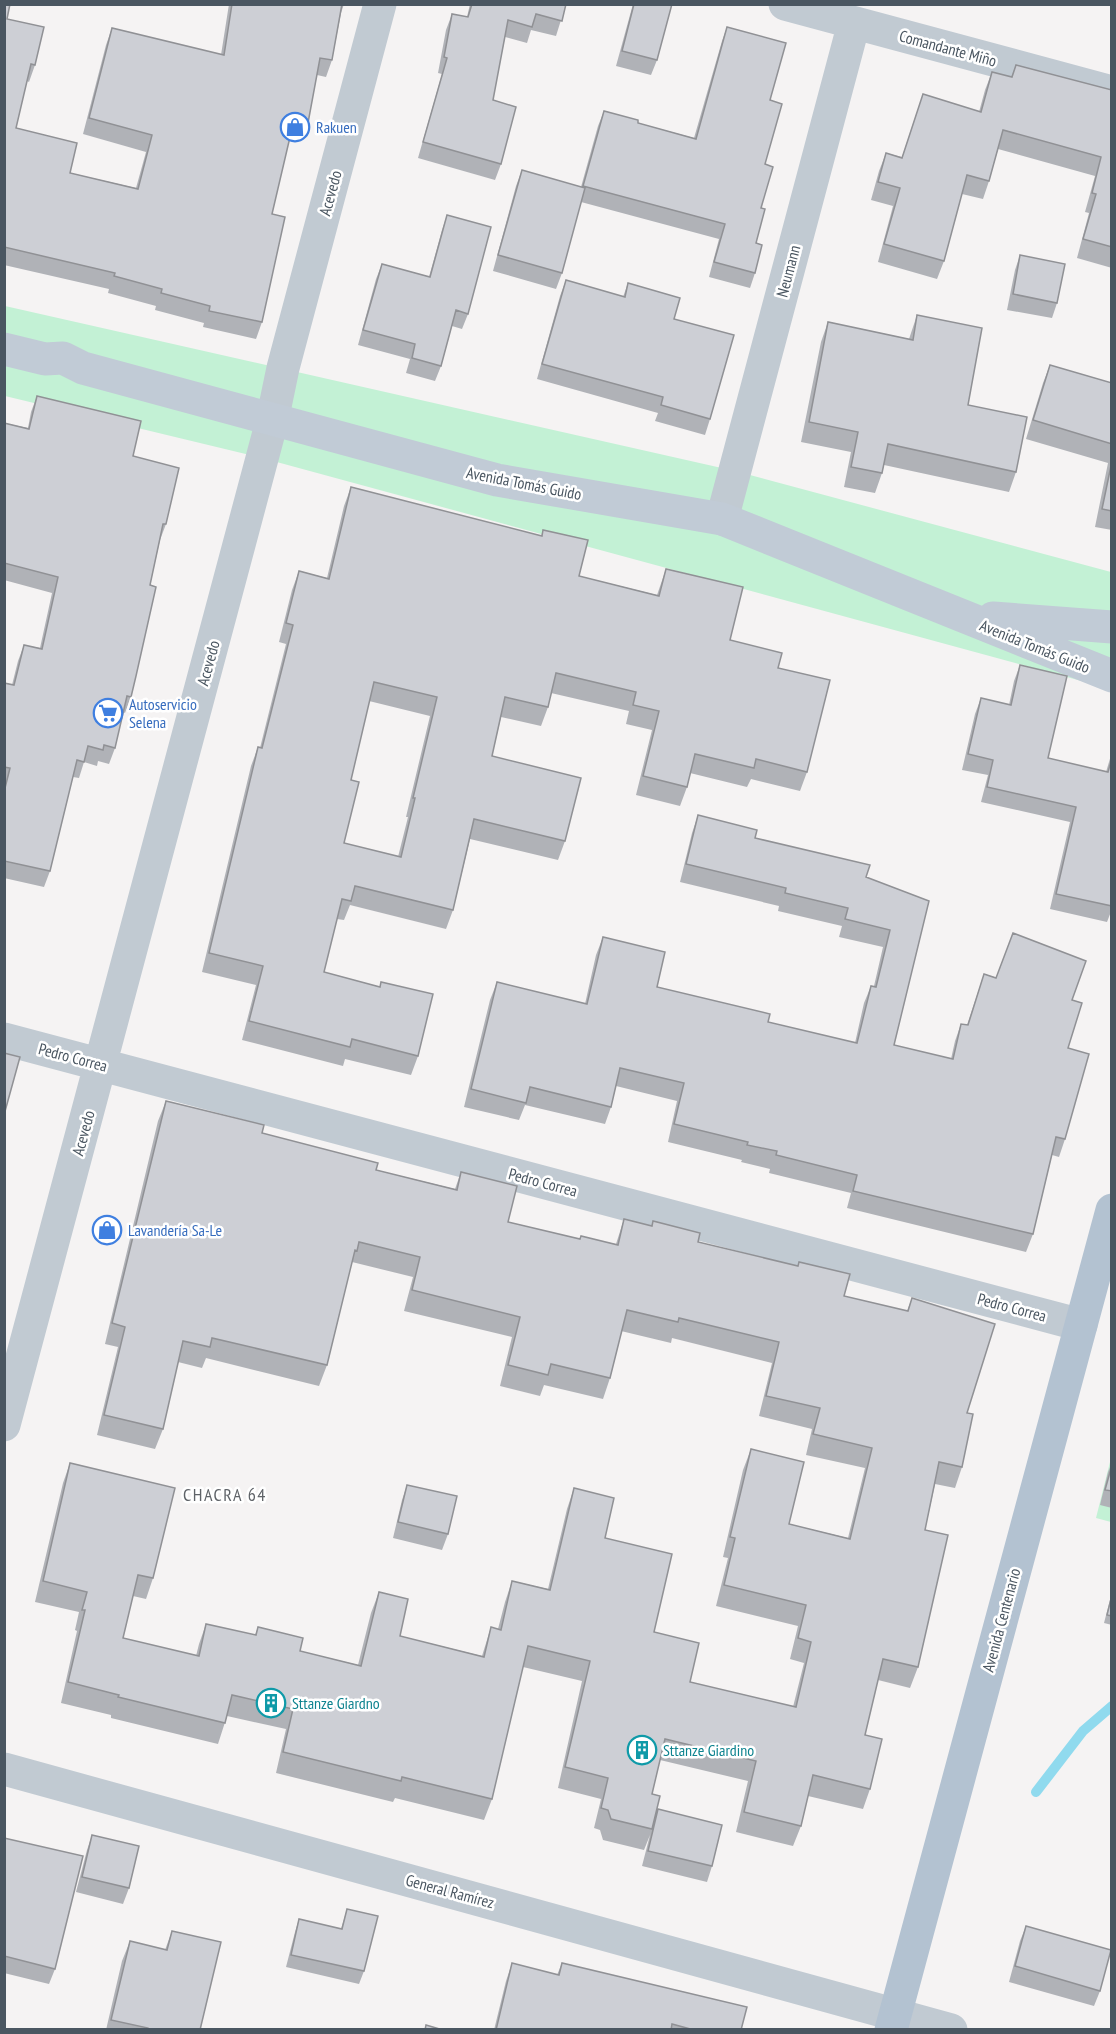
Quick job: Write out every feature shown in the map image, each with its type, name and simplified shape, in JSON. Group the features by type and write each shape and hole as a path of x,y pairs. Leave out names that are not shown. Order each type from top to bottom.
{"main road":[{"name":"Avenida Tomás Guido","path":"4,349 45,359 63,357 83,368 272,421 497,480 722,519 1112,676"},
{"name":"Avenida Tomás Guido","path":"958,615 1112,627"},
{"name":"Avenida Centenario","path":"893,2021 1112,1210"}],"street":[{"name":"Acevedo","path":"4,1425 102,1065 380,4"},
{"name":"Comandante Miño","path":"785,4 1112,92"},
{"name":"Neumann","path":"722,519 854,23"},
{"name":"Pedro Correa","path":"4,1039 1081,1325"},
{"name":"General Ramírez","path":"4,1769 893,2021 951,2030"}],"green space":[{"path":"5,306 735,471 1111,572 1111,689 262,458 5,396"},
{"path":"1111,1458 1111,1522 1096,1518"}],"building":[{"path":"4,4 10,4 7,19 44,27 35,65 31,64 16,128 77,143 70,173 138,189 152,135 89,118 112,28 224,55 232,4 342,4 332,60 320,58 308,123 294,120 272,214 285,217 262,322 209,311 210,306 161,293 162,289 114,276 115,273 4,247"},
{"path":"472,4 566,4 562,21 536,14 532,27 508,20 493,100 516,107 501,164 423,142 447,58 444,57 452,14 468,17"},
{"path":"634,4 672,4 657,60 622,51"},
{"path":"727,27 786,43 770,100 782,104 765,164 773,167 761,208 765,209 756,243 762,245 755,273 714,262 725,224 583,186 604,111 696,139"},
{"path":"1016,65 1112,90 1112,247 1083,239 1096,194 1092,193 1101,157 1003,130 989,181 967,175 944,261 884,244 900,188 878,182 886,153 902,158 923,94 981,112 992,72 1012,77"},
{"path":"522,170 585,188 562,273 498,255"},
{"path":"447,215 491,227 468,314 456,310 441,366 412,358 415,344 363,330 382,264 430,277"},
{"path":"1020,255 1065,264 1057,303 1013,294"},
{"path":"566,280 625,297 628,283 680,298 674,319 734,335 710,419 661,405 663,397 542,364"},
{"path":"917,315 982,328 968,405 1027,417 1016,472 888,444 882,473 851,467 858,432 809,422 828,322 913,340"},
{"path":"1050,365 1112,383 1112,444 1033,420"},
{"path":"37,396 141,421 133,456 179,468 166,524 163,524 150,585 156,587 136,676 131,697 127,696 115,748 104,745 103,750 88,746 84,762 77,760 50,871 4,861 4,792 10,768 4,767 4,683 14,685 24,645 42,649 58,577 4,563 4,423 29,429"},
{"path":"1112,461 1112,511 1102,509"},
{"path":"351,487 542,536 543,530 588,540 579,576 659,596 666,569 743,587 730,640 782,653 778,668 830,680 807,772 756,759 754,768 695,754 687,787 643,776 659,711 633,705 636,692 556,673 548,707 505,697 492,756 581,778 565,841 474,819 453,910 355,886 351,901 342,899 324,972 380,987 381,982 433,994 418,1056 352,1039 350,1047 249,1021 263,966 209,953 258,747 262,748 293,625 286,623 299,571 329,579","holes":["374,682 437,697 401,857 344,843 359,782 351,780"]},
{"path":"1020,665 1067,676 1048,758 1108,772 1112,758 1112,906 1056,894 1076,807 987,787 993,760 968,754 981,698 1011,705"},
{"path":"698,815 757,830 755,838 870,865 866,877 929,901 894,1045 953,1059 961,1024 968,1025 984,974 996,978 1013,933 1086,961 1072,1000 1082,1003 1068,1048 1089,1054 1065,1139 1056,1137 1033,1234 853,1191 857,1175 776,1155 777,1151 747,1145 748,1142 674,1124 684,1083 620,1068 611,1107 530,1087 526,1103 471,1089 497,982 587,1004 603,937 665,952 657,987 770,1014 768,1022 857,1043 871,986 876,987 890,930 845,919 848,908 785,893 786,888 686,864"},
{"path":"4,1053 20,1057 4,1115"},
{"path":"166,1101 264,1125 262,1133 378,1163 376,1170 457,1190 461,1172 517,1186 508,1222 580,1239 581,1236 618,1245 624,1219 652,1226 653,1221 700,1233 698,1242 798,1266 799,1262 850,1274 844,1296 908,1311 912,1298 995,1324 967,1413 973,1414 962,1467 939,1462 925,1530 948,1535 918,1667 883,1659 865,1735 882,1739 870,1789 813,1775 801,1826 744,1812 756,1761 665,1739 652,1794 660,1796 652,1829 611,1819 608,1810 601,1808 608,1778 565,1767 590,1661 528,1646 492,1799 402,1777 401,1781 283,1752 293,1709 232,1695 225,1723 118,1697 119,1695 68,1682 87,1592 43,1581 70,1463 175,1488 153,1578 138,1575 123,1638 199,1656 206,1624 256,1635 258,1627 303,1638 300,1651 361,1666 379,1592 408,1599 400,1636 484,1657 491,1627 501,1630 512,1581 550,1590 574,1488 614,1498 605,1538 672,1554 654,1632 699,1643 690,1682 796,1707 811,1642 798,1638 806,1605 724,1585 735,1538 730,1537 751,1449 804,1462 789,1524 850,1539 872,1448 813,1434 820,1408 766,1396 779,1342 679,1318 678,1322 627,1310 610,1378 551,1364 548,1375 508,1365 520,1317 412,1290 420,1257 359,1242 357,1251 355,1250 327,1365 212,1338 210,1347 183,1341 163,1429 104,1415 125,1327 112,1323"},
{"path":"1112,1465 1112,1491 1105,1490"},
{"path":"407,1485 457,1496 448,1534 398,1522"},
{"path":"1112,1595 1112,1616 1107,1615"},
{"path":"658,1809 722,1825 712,1866 648,1851"},
{"path":"92,1835 139,1846 129,1888 82,1877"},
{"path":"4,1838 83,1856 55,1969 4,1956"},
{"path":"347,1909 378,1916 364,1971 291,1955 299,1919 342,1929"},
{"path":"1026,1926 1111,1950 1100,1991 1015,1966"},
{"path":"172,1931 221,1942 200,2030 148,2030 148,2028 111,2020 130,1941 167,1950"},
{"path":"512,1963 559,1975 562,1963 747,2007 741,2030 694,2030 672,2024 671,2030 496,2030"},
{"path":"426,2025 443,2030 425,2030"}],"waterway":[{"path":"1036,1792 1083,1731 1112,1706"}],"place":[{"name":"Rakuen","path":"295,127"},
{"name":"Autoservicio Selena","path":"108,713"},
{"name":"Lavandería Sa-Le","path":"107,1230"},
{"name":"Sttanze Giardno","path":"271,1703"},
{"name":"Sttanze Giardino","path":"642,1750"}],"district":[{"name":"CHACRA 64","path":"225,1495"}]}
